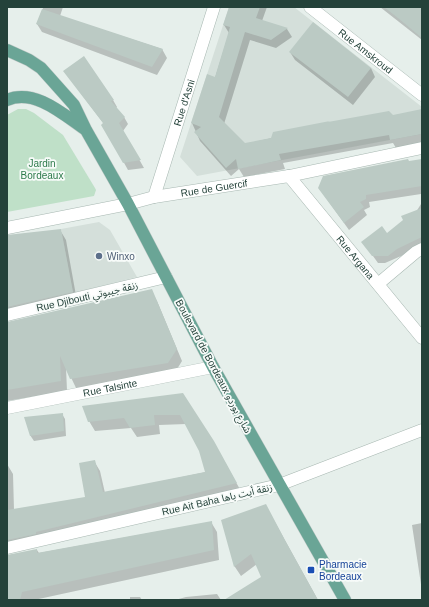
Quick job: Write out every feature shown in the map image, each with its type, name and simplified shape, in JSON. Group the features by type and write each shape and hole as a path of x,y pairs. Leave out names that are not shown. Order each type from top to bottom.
{"main road":[{"name":"Boulevard de Bordeaux شارع بوردو","path":"7,50 29,60 41,68 74,105 86,130 128,204 213,367 345,600"},
{"name":"Boulevard de Bordeaux شارع بوردو","path":"7,100 22,97 39,100 86,130"}],"street":[{"name":"Rue d'Asni","path":"154,197 214,7"},
{"name":"Rue Amskroud","path":"310,7 422,95"},
{"name":"Rue de Guercif","path":"7,228 128,204 154,197 290,176 422,148"},
{"name":"Rue Argana","path":"290,176 422,338"},
{"path":"378,284 416,252 422,249"},
{"name":"Rue Djibouti زنقة جيبوتي","path":"7,314 166,277"},
{"name":"Rue Talsinte","path":"7,408 213,367"},
{"name":"Rue Ait Baha زنقة أيت باها","path":"7,548 279,485 422,430"}],"shaded area":[{"path":"229,7 294,7 422,107 422,134 197,176 180,157"},
{"path":"99,222 110,230 137,277 73,293 61,229"}],"green space":[{"name":"Jardin Bordeaux","path":"18,109 26,109 34,113 63,135 95,188 96,190 94,196 7,212 7,115"}],"building":[{"path":"229,7 260,7 256,18 288,28 271,40 245,32 219,117 245,143 271,138 273,132 330,121 328,122 389,111 393,115 422,109 422,134 390,140 389,135 279,154 281,160 238,169 236,159 226,168 194,132 201,127 191,123 207,74 215,77 230,27 223,25"},
{"path":"384,7 422,7 422,38 398,18"},
{"path":"42,9 163,49 152,67 36,24"},
{"path":"313,22 371,68 348,97 289,52"},
{"path":"84,56 114,100 111,101 125,117 119,123 141,160 123,163 101,125 103,123 63,71"},
{"path":"408,159 409,161 422,159 422,186 366,195 366,199 360,202 364,207 344,223 318,188 323,176"},
{"path":"422,208 422,237 397,249 388,256 372,256 361,242 382,226 387,233 403,220 401,216"},
{"path":"61,229 73,292 7,307 7,235"},
{"path":"152,289 177,349 168,363 70,379 60,356 61,381 7,390 7,322"},
{"path":"183,393 214,441 237,483 7,540 7,510 85,497 79,463 95,460 103,492 205,472 199,451 180,415 154,415 155,425 130,428 124,418 88,422 82,406"},
{"path":"63,413 64,431 30,436 24,417"},
{"path":"266,504 318,600 224,600 261,577 251,554 234,567 221,520"},
{"path":"212,521 214,550 22,592 20,600 7,600 7,555 37,549 37,553"}],"place":[{"name":"Winxo","path":"99,256"},
{"name":"Pharmacie Bordeaux","path":"311,570"}]}
